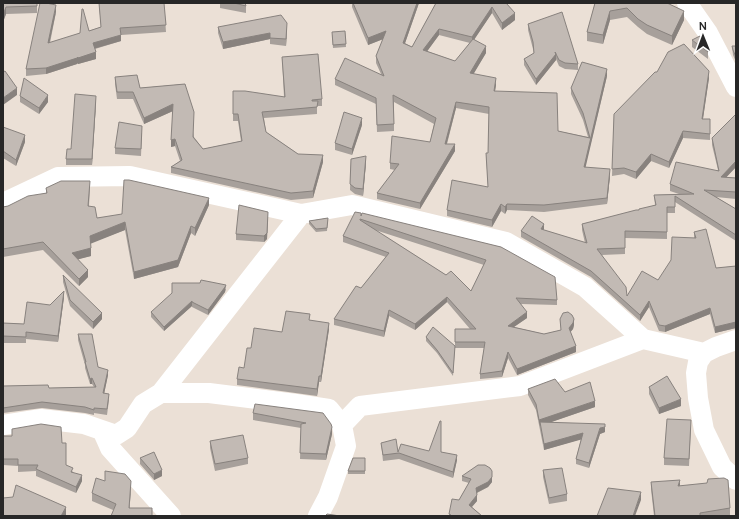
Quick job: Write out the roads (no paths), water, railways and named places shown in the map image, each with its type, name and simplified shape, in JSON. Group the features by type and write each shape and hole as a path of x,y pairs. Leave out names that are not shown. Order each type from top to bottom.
{"street":[{"path":"687,3 708,33 736,87"},
{"path":"3,203 58,177 130,176 301,214 352,205 506,242 585,288 643,339 704,353"},
{"path":"3,424 41,419 84,424 116,435 127,428 143,404 161,393 301,214"},
{"path":"342,425 360,406 520,386 643,339"},
{"path":"736,340 704,353 698,362 696,373 698,398 704,430 722,467 736,480"},
{"path":"161,393 209,394 329,409 342,425 346,446 328,497 318,516"},
{"path":"102,430 110,448 171,516"}]}
